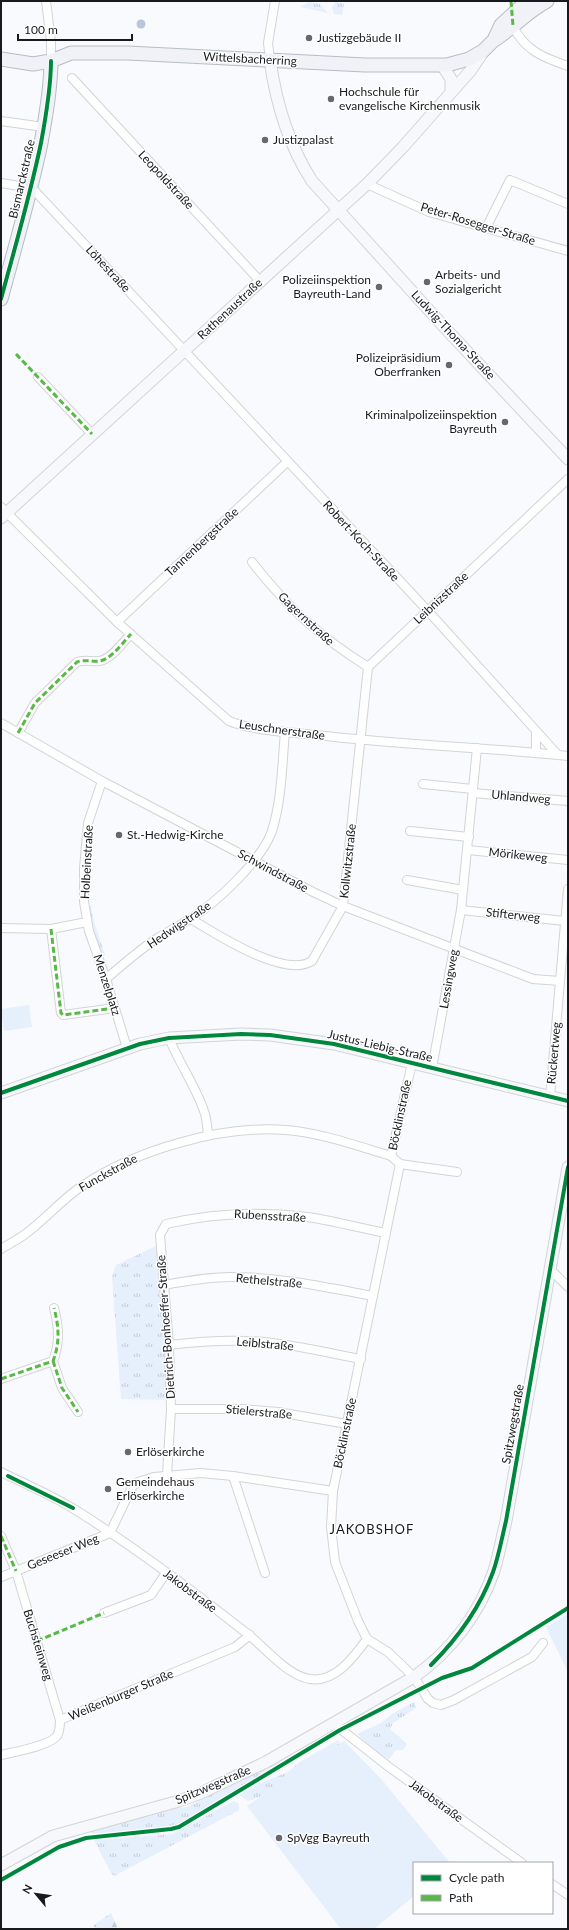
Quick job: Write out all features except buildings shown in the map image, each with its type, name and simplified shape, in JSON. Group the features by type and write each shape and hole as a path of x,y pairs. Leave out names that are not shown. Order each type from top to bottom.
{"main road":[{"name":"Wittelsbacherring","path":"494,40 501,25 527,1"},
{"name":"Wittelsbacherring","path":"1,59 33,64 51,61 76,53 182,55 365,65 453,64 470,59 483,51 526,14 547,1"},
{"name":"Bismarckstraße","path":"1,299 32,188 44,127 51,76 51,61"}],"street":[{"path":"46,1 51,41 51,61"},
{"path":"270,60 268,43 275,1"},
{"path":"513,26 528,48 539,55 568,66"},
{"name":"Rathenaustraße","path":"3,512 92,434 367,184 403,147 471,70 483,51"},
{"name":"Ludwig-Thoma-Straße","path":"270,60 277,104 300,162 312,181 568,459"},
{"path":"442,65 451,79 451,91"},
{"name":"Leopoldstraße","path":"72,78 260,281"},
{"path":"1,121 44,127"},
{"path":"486,228 510,180 568,204"},
{"path":"1,182 32,188"},
{"name":"Peter-Rosegger-Straße","path":"367,184 429,212 568,251"},
{"name":"Löhestraße","path":"32,188 184,351"},
{"name":"Robert-Koch-Straße","path":"184,351 428,611 536,732 558,754"},
{"path":"38,377 92,434"},
{"name":"Tannenbergstraße","path":"117,622 287,462"},
{"name":"Leibnizstraße","path":"368,667 568,479"},
{"name":"Leuschnerstraße","path":"3,512 117,622 229,721 238,725 285,732 361,740 558,754 568,756"},
{"name":"Gagernstraße","path":"252,562 292,609 313,629 336,647 368,667"},
{"path":"18,733 35,703 77,662 80,660 97,662 106,659 131,634"},
{"path":"361,740 368,667"},
{"name":"Schwindstraße","path":"2,726 18,733 102,781 280,876 343,906 533,979 560,982"},
{"name":"Hedwigstraße","path":"106,979 128,959 158,938 191,919 215,901 254,861 272,832 278,809 285,732"},
{"path":"536,732 536,753"},
{"name":"Kollwitzstraße","path":"191,919 241,948 286,965 305,966 312,961 343,906 361,740"},
{"name":"Lessingweg","path":"432,1068 461,910 477,748"},
{"name":"Holbeinstraße","path":"87,922 84,902 86,841 88,823 102,781"},
{"path":"423,784 473,791"},
{"name":"Uhlandweg","path":"473,791 568,801"},
{"path":"410,831 469,837"},
{"name":"Mörikeweg","path":"468,850 568,860"},
{"path":"408,880 463,890"},
{"name":"Rückertweg","path":"550,1097 568,890"},
{"name":"Stifterweg","path":"461,910 565,921"},
{"path":"1,928 51,929 87,922"},
{"name":"Menzelplatz","path":"87,922 116,1008 127,1048"},
{"path":"51,929 61,1013 63,1015 116,1008"},
{"name":"Justus-Liebig-Straße","path":"1,1093 127,1048 169,1038 205,1034 270,1035 334,1044 568,1101"},
{"path":"169,1038 175,1055 190,1079 204,1112 208,1135"},
{"name":"Böcklinstraße","path":"412,1064 392,1156 400,1164 457,1172"},
{"name":"Funckstraße","path":"1,1249 24,1235 81,1186 135,1157 208,1135 286,1130 332,1139 392,1156"},
{"name":"Böcklinstraße","path":"367,1639 358,1622 335,1562 331,1527 334,1491 400,1164"},
{"name":"Spitzwegstraße","path":"1,1865 53,1836 180,1801 201,1793 266,1762 414,1677 431,1665 461,1633 474,1614 494,1571 507,1514 549,1268 568,1167"},
{"name":"Rubensstraße","path":"160,1235 166,1224 196,1217 258,1213 309,1217 386,1233"},
{"name":"Dietrich-Bonhoeffer-Straße","path":"160,1235 169,1345 171,1409 167,1475"},
{"path":"549,1268 568,1287"},
{"name":"Rethelstraße","path":"164,1285 201,1279 231,1277 268,1278 373,1296"},
{"path":"54,1308 58,1325 58,1348 53,1361 62,1388 78,1412"},
{"name":"Leiblstraße","path":"169,1345 208,1341 246,1341 287,1345 361,1359"},
{"path":"1,1379 53,1361"},
{"name":"Stielerstraße","path":"171,1409 242,1409 278,1412 347,1424"},
{"name":"Jakobstraße","path":"1,1472 73,1508 110,1532 250,1636 293,1673 302,1678 312,1679 329,1677 338,1671 357,1653 367,1639"},
{"path":"110,1532 132,1487 145,1479 167,1475 201,1473 233,1476 334,1491"},
{"path":"233,1476 265,1573"},
{"name":"Geseeser Weg","path":"1,1577 110,1532"},
{"name":"Geseeser Weg","path":"1,1536 16,1571"},
{"name":"Buchsteinweg","path":"16,1571 60,1720"},
{"path":"104,1613 151,1595 166,1573"},
{"name":"Weißenburger Straße","path":"1,1755 50,1741 56,1737 59,1731 60,1720 235,1647 250,1636"},
{"path":"367,1639 388,1652 414,1677 428,1699 441,1705 532,1657 544,1643"},
{"name":"Jakobstraße","path":"333,1723 392,1769 521,1862"},
{"path":"553,1885 568,1895"}],"green space":[{"path":"309,2 320,4 328,13 300,7"},
{"path":"336,2 344,4 342,15 334,14 332,7"},
{"path":"91,905 94,921 105,955 101,957 87,906"},
{"path":"29,1005 32,1027 4,1031 1,1009"},
{"path":"156,1246 172,1400 121,1399 112,1277 116,1265"},
{"path":"568,1614 568,1672 546,1627"},
{"path":"414,1702 416,1708 393,1723 390,1729 407,1744 403,1750 396,1750 389,1759 374,1750 357,1734 381,1723 392,1714"},
{"path":"338,1740 341,1745 274,1792 248,1801 239,1795 258,1784 288,1772 300,1762"},
{"path":"344,1741 382,1780 449,1862 413,1862 413,1892 365,1929 341,1929 247,1806"},
{"path":"282,1759 283,1761 178,1825 91,1834 93,1829 162,1810 187,1807"},
{"path":"234,1801 239,1804 239,1810 114,1876 94,1840 172,1834"},
{"path":"413,1892 413,1897 374,1929 365,1929"},
{"path":"111,1913 118,1929 95,1929 94,1925"}],"water":[{"path":"141,19 146,24 141,29 136,24"}],"marked path":[{"path":"511,1 513,26"},
{"path":"16,354 92,434"},
{"path":"18,733 35,703 77,662 103,660 112,654 131,634"},
{"path":"51,929 61,1013 63,1015 115,1008"},
{"path":"1,1379 53,1361 58,1341 57,1322 54,1308"},
{"path":"53,1361 62,1388 78,1412"},
{"path":"1,1536 16,1571"},
{"path":"37,1641 104,1613"}],"cycle path":[{"path":"1,299 37,163 49,92 51,61"},
{"path":"1,1093 140,1044 169,1038 241,1034 270,1035 334,1044 568,1101"},
{"path":"431,1665 459,1633 475,1610 488,1585 497,1559 506,1521 568,1167"},
{"path":"8,1476 73,1508"},
{"path":"1,1880 59,1847 86,1838 179,1827 340,1730 442,1678 472,1668 568,1608"}],"place":[{"name":"Justizgebäude II","path":"309,38"},
{"name":"Hochschule für evangelische Kirchenmusik","path":"331,99"},
{"name":"Justizpalast","path":"265,140"},
{"name":"Arbeits- und Sozialgericht","path":"427,282"},
{"name":"Polizeiinspektion Bayreuth-Land","path":"379,287"},
{"name":"Polizeipräsidium Oberfranken","path":"449,365"},
{"name":"Kriminalpolizeiinspektion Bayreuth","path":"505,422"},
{"name":"St.-Hedwig-Kirche","path":"119,835"},
{"name":"Erlöserkirche","path":"128,1452"},
{"name":"Gemeindehaus Erlöserkirche","path":"108,1489"},
{"name":"SpVgg Bayreuth","path":"279,1838"}],"district":[{"name":"JAKOBSHOF","path":"372,1529"}]}
